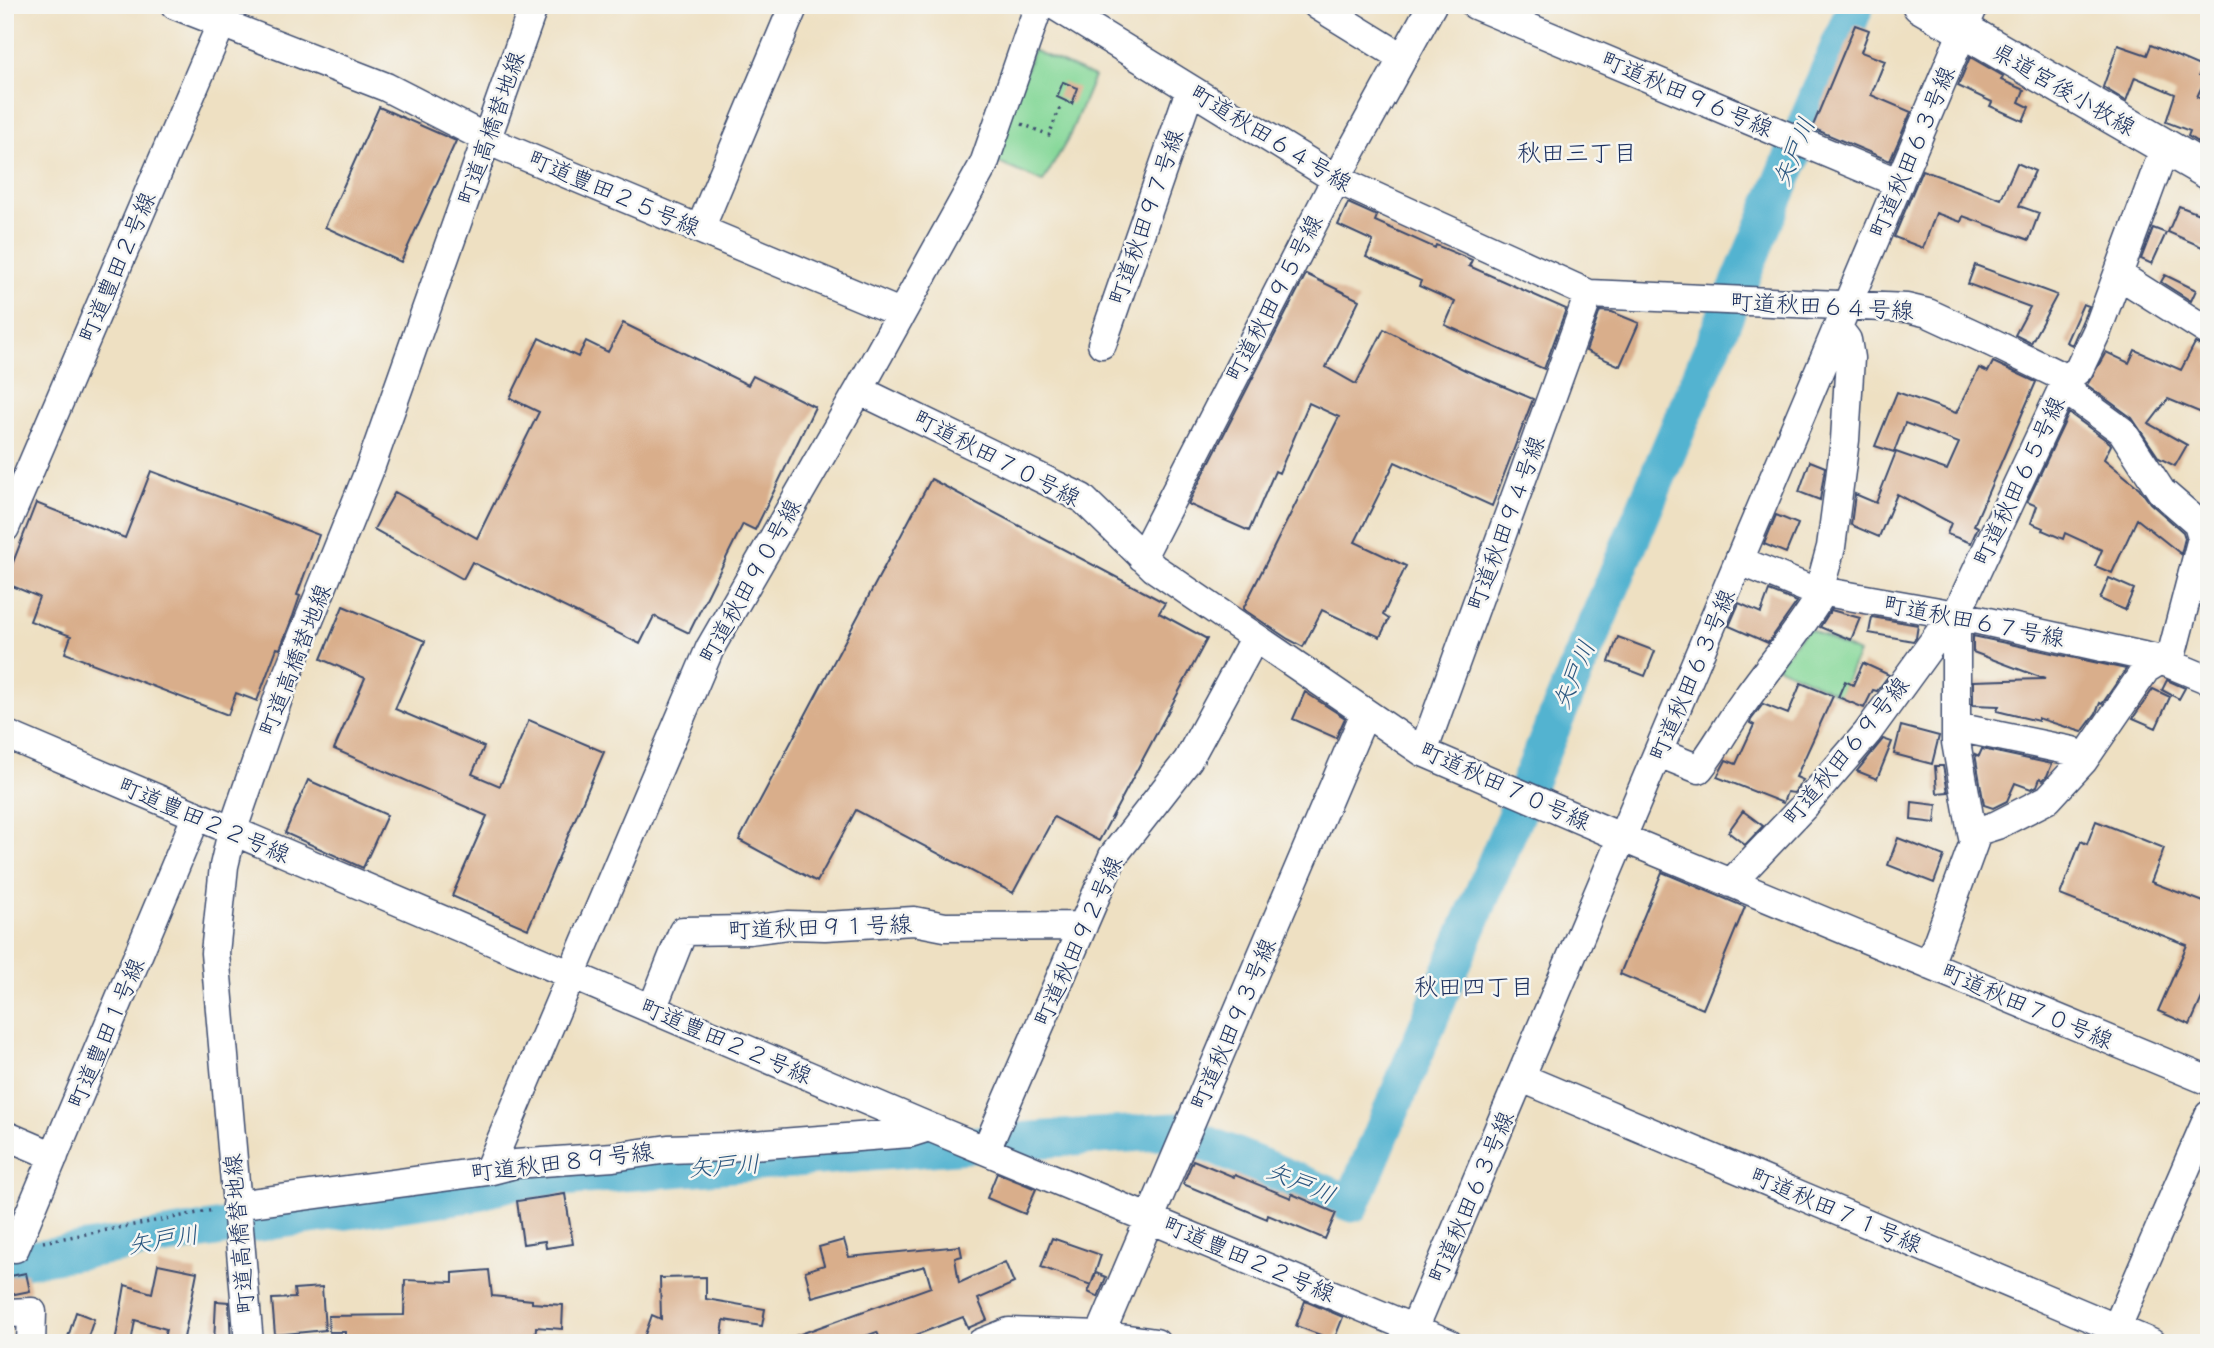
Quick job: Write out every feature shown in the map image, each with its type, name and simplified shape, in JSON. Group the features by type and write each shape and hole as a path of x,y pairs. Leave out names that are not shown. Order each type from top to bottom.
{"main road":[{"name":"県道宮後小牧線","path":"1920,5 1968,18 2165,147 2209,172"}],"street":[{"name":"町道豊田２５号線","path":"175,5 225,14 386,87 503,147 901,313"},
{"name":"町道高橋替地線","path":"249,1343 215,953 224,866 232,832 281,690 369,471 534,5"},
{"path":"700,229 794,5"},
{"name":"町道秋田９０号線","path":"488,1171 710,648 859,390 984,164 1039,5"},
{"name":"町道秋田６４号線","path":"1054,5 1336,179 1589,294 1843,317 1908,308 1928,313 2067,379 2074,396 2122,431 2161,491 2198,523 2202,538 2172,653 2146,669 2083,761 2048,799 1997,825 1972,833"},
{"name":"町道秋田９５号線","path":"1142,557 1336,179 1432,5"},
{"name":"町道秋田９６号線","path":"1475,5 1899,183"},
{"path":"1321,6 1402,58"},
{"name":"町道豊田２号線","path":"5,528 225,14"},
{"name":"町道秋田６３号線","path":"1412,1336 1968,18"},
{"name":"町道秋田９７号線","path":"1102,344 1190,90"},
{"name":"町道秋田６５号線","path":"1972,833 1956,742 1956,615 2067,379 2079,369 2119,275 2165,147"},
{"path":"2119,275 2209,332"},
{"name":"町道秋田９４号線","path":"1423,752 1589,294"},
{"path":"1659,753 1699,769 1717,746 1739,708 1808,616 1821,591 1831,547 1846,440 1850,358 1843,317"},
{"name":"町道秋田７０号線","path":"859,390 1082,498 1154,568 1423,752 1623,838 2209,1081"},
{"name":"町道秋田６７号線","path":"1740,561 1809,589 1956,615 2161,660 2209,680"},
{"name":"町道秋田６９号線","path":"1731,883 1806,804 1867,733 1944,627 1956,615"},
{"name":"町道秋田９２号線","path":"986,1150 1113,856 1188,760 1255,637"},
{"name":"町道秋田９３号線","path":"1100,1335 1365,713"},
{"path":"1956,727 2072,751 2083,761"},
{"name":"町道豊田２２号線","path":"5,734 929,1127 1150,1218 1412,1336 1448,1343"},
{"name":"町道豊田１号線","path":"15,1248 196,817"},
{"path":"1928,965 1974,842 1972,833"},
{"name":"町道秋田９１号線","path":"652,1009 683,931 914,921 945,927 1083,926"},
{"name":"町道秋田７１号線","path":"1519,1083 2113,1338 2151,1343"},
{"path":"2113,1338 2209,1115"},
{"name":"町道秋田８９号線","path":"236,1205 488,1171 516,1164 613,1157 668,1149 910,1133 929,1127"},
{"path":"5,1135 54,1156"},
{"path":"5,1313 32,1312 31,1343"},
{"path":"981,1343 1009,1332 1100,1335 1156,1343"}],"path":[{"path":"1001,115 1049,135 1061,105"},
{"path":"15,1248 236,1205"}],"green space":[{"path":"1033,50 1094,77 1068,139 1043,182 994,161"},
{"path":"1807,628 1858,653 1840,695 1777,666"}],"building":[{"path":"1855,25 1869,30 1861,52 1885,61 1871,95 1911,112 1890,161 1812,128"},
{"path":"2118,45 2147,55 2151,45 2202,67 2199,75 2206,77 2197,97 2209,102 2209,136 2204,146 2188,136 2190,131 2166,122 2175,94 2135,77 2126,101 2103,87"},
{"path":"1970,57 2003,76 2001,80 2024,90 2019,102 2029,107 2023,121 1990,106 1992,102 1958,86"},
{"path":"1063,82 1078,88 1072,104 1057,97"},
{"path":"379,107 456,141 401,262 325,227"},
{"path":"2017,163 2035,171 2019,206 2039,213 2029,240 1963,216 1961,222 1936,213 1923,248 1894,237 1922,170 2001,199"},
{"path":"1348,203 1377,216 1375,221 1435,248 1436,245 1472,260 1469,266 1566,309 1544,369 1445,325 1455,302 1419,286 1421,281 1366,257 1373,241 1338,225"},
{"path":"2179,206 2209,218 2209,250 2168,232"},
{"path":"2153,228 2166,233 2152,264 2141,259"},
{"path":"1975,265 2057,295 2031,343 2015,335 2030,307 1968,284"},
{"path":"1306,274 1359,300 1326,367 1356,384 1384,329 1465,370 1533,399 1492,506 1395,462 1355,542 1406,566 1383,615 1389,619 1380,637 1322,610 1303,647 1243,609 1339,417 1309,403 1279,473 1275,471 1249,531 1188,504"},
{"path":"2165,275 2196,290 2191,301 2161,282"},
{"path":"2083,304 2089,306 2072,345 2066,342"},
{"path":"1600,311 1612,312 1639,323 1620,366 1586,351"},
{"path":"623,323 748,385 753,376 815,407 755,530 743,524 689,633 654,616 640,644 472,562 463,579 374,529 395,492 477,538 539,412 510,398 539,338 578,357 586,341 608,352"},
{"path":"2195,343 2209,350 2209,416 2168,399 2149,424 2187,445 2175,466 2159,458 2132,418 2087,385 2106,352 2129,363 2135,350 2181,370"},
{"path":"1993,362 2036,382 1974,525 1978,527 1971,543 1947,534 1951,523 1897,494 1879,537 1851,525 1855,494 1876,503 1896,452 1947,470 1959,443 1905,423 1894,452 1875,446 1897,392 1956,413 1979,368 1988,372"},
{"path":"2069,413 2110,443 2104,459 2139,488 2150,503 2183,532 2185,538 2181,554 2137,519 2112,573 2095,566 2102,550 2065,533 2063,539 2031,523 2037,506 2027,502"},
{"path":"1810,461 1825,467 1820,500 1799,492"},
{"path":"151,471 319,535 297,595 300,596 293,616 280,649 277,648 257,701 236,693 228,715 65,653 71,636 30,621 39,597 5,583 36,503 125,538"},
{"path":"931,479 1165,603 1159,613 1207,639 1099,841 1054,817 1013,893 856,810 817,882 739,840"},
{"path":"1776,515 1798,524 1786,553 1764,544"},
{"path":"2109,578 2134,589 2125,610 2100,599"},
{"path":"1769,591 1797,602 1768,643 1729,626 1739,603 1761,613"},
{"path":"343,606 425,641 395,709 484,747 472,774 500,786 529,720 604,752 528,929 452,896 487,816 334,749 365,678 321,659"},
{"path":"1831,610 1860,618 1851,640 1820,627"},
{"path":"1872,617 1918,625 1916,638 1913,641 1869,633"},
{"path":"1973,636 2126,669 2082,732 2038,718 2038,721 1997,711 1999,706 1973,705 1973,681 2045,679 1973,652"},
{"path":"1618,637 1655,651 1645,676 1609,662"},
{"path":"1863,663 1889,675 1877,691 1873,690 1864,708 1838,697 1845,681 1853,685"},
{"path":"2167,680 2185,688 2179,699 2162,690"},
{"path":"1801,683 1833,696 1796,777 1803,780 1794,793 1787,792 1783,803 1717,777 1726,760 1736,764 1754,725 1750,723 1751,720 1763,704 1788,714"},
{"path":"2153,689 2170,697 2156,728 2133,718"},
{"path":"1305,692 1345,718 1336,738 1293,719"},
{"path":"1901,726 1939,736 1932,764 1894,754"},
{"path":"1883,739 1892,742 1877,779 1857,771"},
{"path":"1982,749 2052,764 2047,776 2043,780 2040,778 2037,786 2031,789 2015,783 2007,801 1993,808 1984,805 1975,754 1979,756"},
{"path":"1935,766 1943,766 1948,792 1937,793"},
{"path":"308,780 387,815 363,868 285,833"},
{"path":"1912,802 1937,805 1935,823 1911,820"},
{"path":"1743,811 1763,826 1745,845 1728,832"},
{"path":"2096,821 2164,848 2151,882 2209,904 2209,982 2190,1025 2158,1011 2187,945 2060,895 2081,841 2087,844"},
{"path":"1898,838 1944,856 1934,883 1888,865"},
{"path":"1662,872 1745,907 1703,1009 1620,974"},
{"path":"1193,1160 1291,1198 1292,1194 1336,1213 1325,1239 1268,1215 1267,1219 1183,1184"},
{"path":"997,1173 1036,1189 1025,1214 987,1198"},
{"path":"565,1194 573,1244 546,1248 545,1241 523,1244 517,1201"},
{"path":"1052,1238 1101,1255 1091,1285 1041,1267"},
{"path":"844,1240 849,1257 960,1246 962,1256 955,1258 959,1283 1005,1262 1014,1283 978,1299 987,1320 968,1328 963,1317 895,1343 882,1343 877,1332 846,1343 781,1343 931,1287 925,1266 812,1297 805,1271 824,1265 819,1247"},
{"path":"158,1264 197,1272 183,1343 163,1343 166,1329 135,1320 131,1343 115,1343 125,1285 152,1293"},
{"path":"489,1270 492,1296 563,1305 562,1329 536,1327 535,1343 345,1343 345,1332 329,1332 328,1316 404,1315 405,1280 453,1282 453,1273"},
{"path":"26,1273 30,1291 5,1296 5,1277"},
{"path":"1096,1273 1106,1277 1098,1297 1088,1292"},
{"path":"706,1277 706,1299 765,1309 762,1326 724,1320 721,1343 642,1343 652,1315 661,1319 660,1278"},
{"path":"322,1287 325,1330 275,1335 272,1299 295,1298 294,1289"},
{"path":"216,1301 229,1302 231,1343 214,1343"},
{"path":"1305,1301 1343,1317 1334,1340 1296,1326"},
{"path":"76,1312 94,1319 86,1343 66,1343"}],"waterway":[{"name":"矢戸川","path":"5,1263 222,1228 471,1194 512,1182 1016,1141 1176,1131 1352,1204 1856,5"}],"district":[{"name":"秋田三丁目","path":"1577,153"},
{"name":"秋田四丁目","path":"1474,987"}]}
